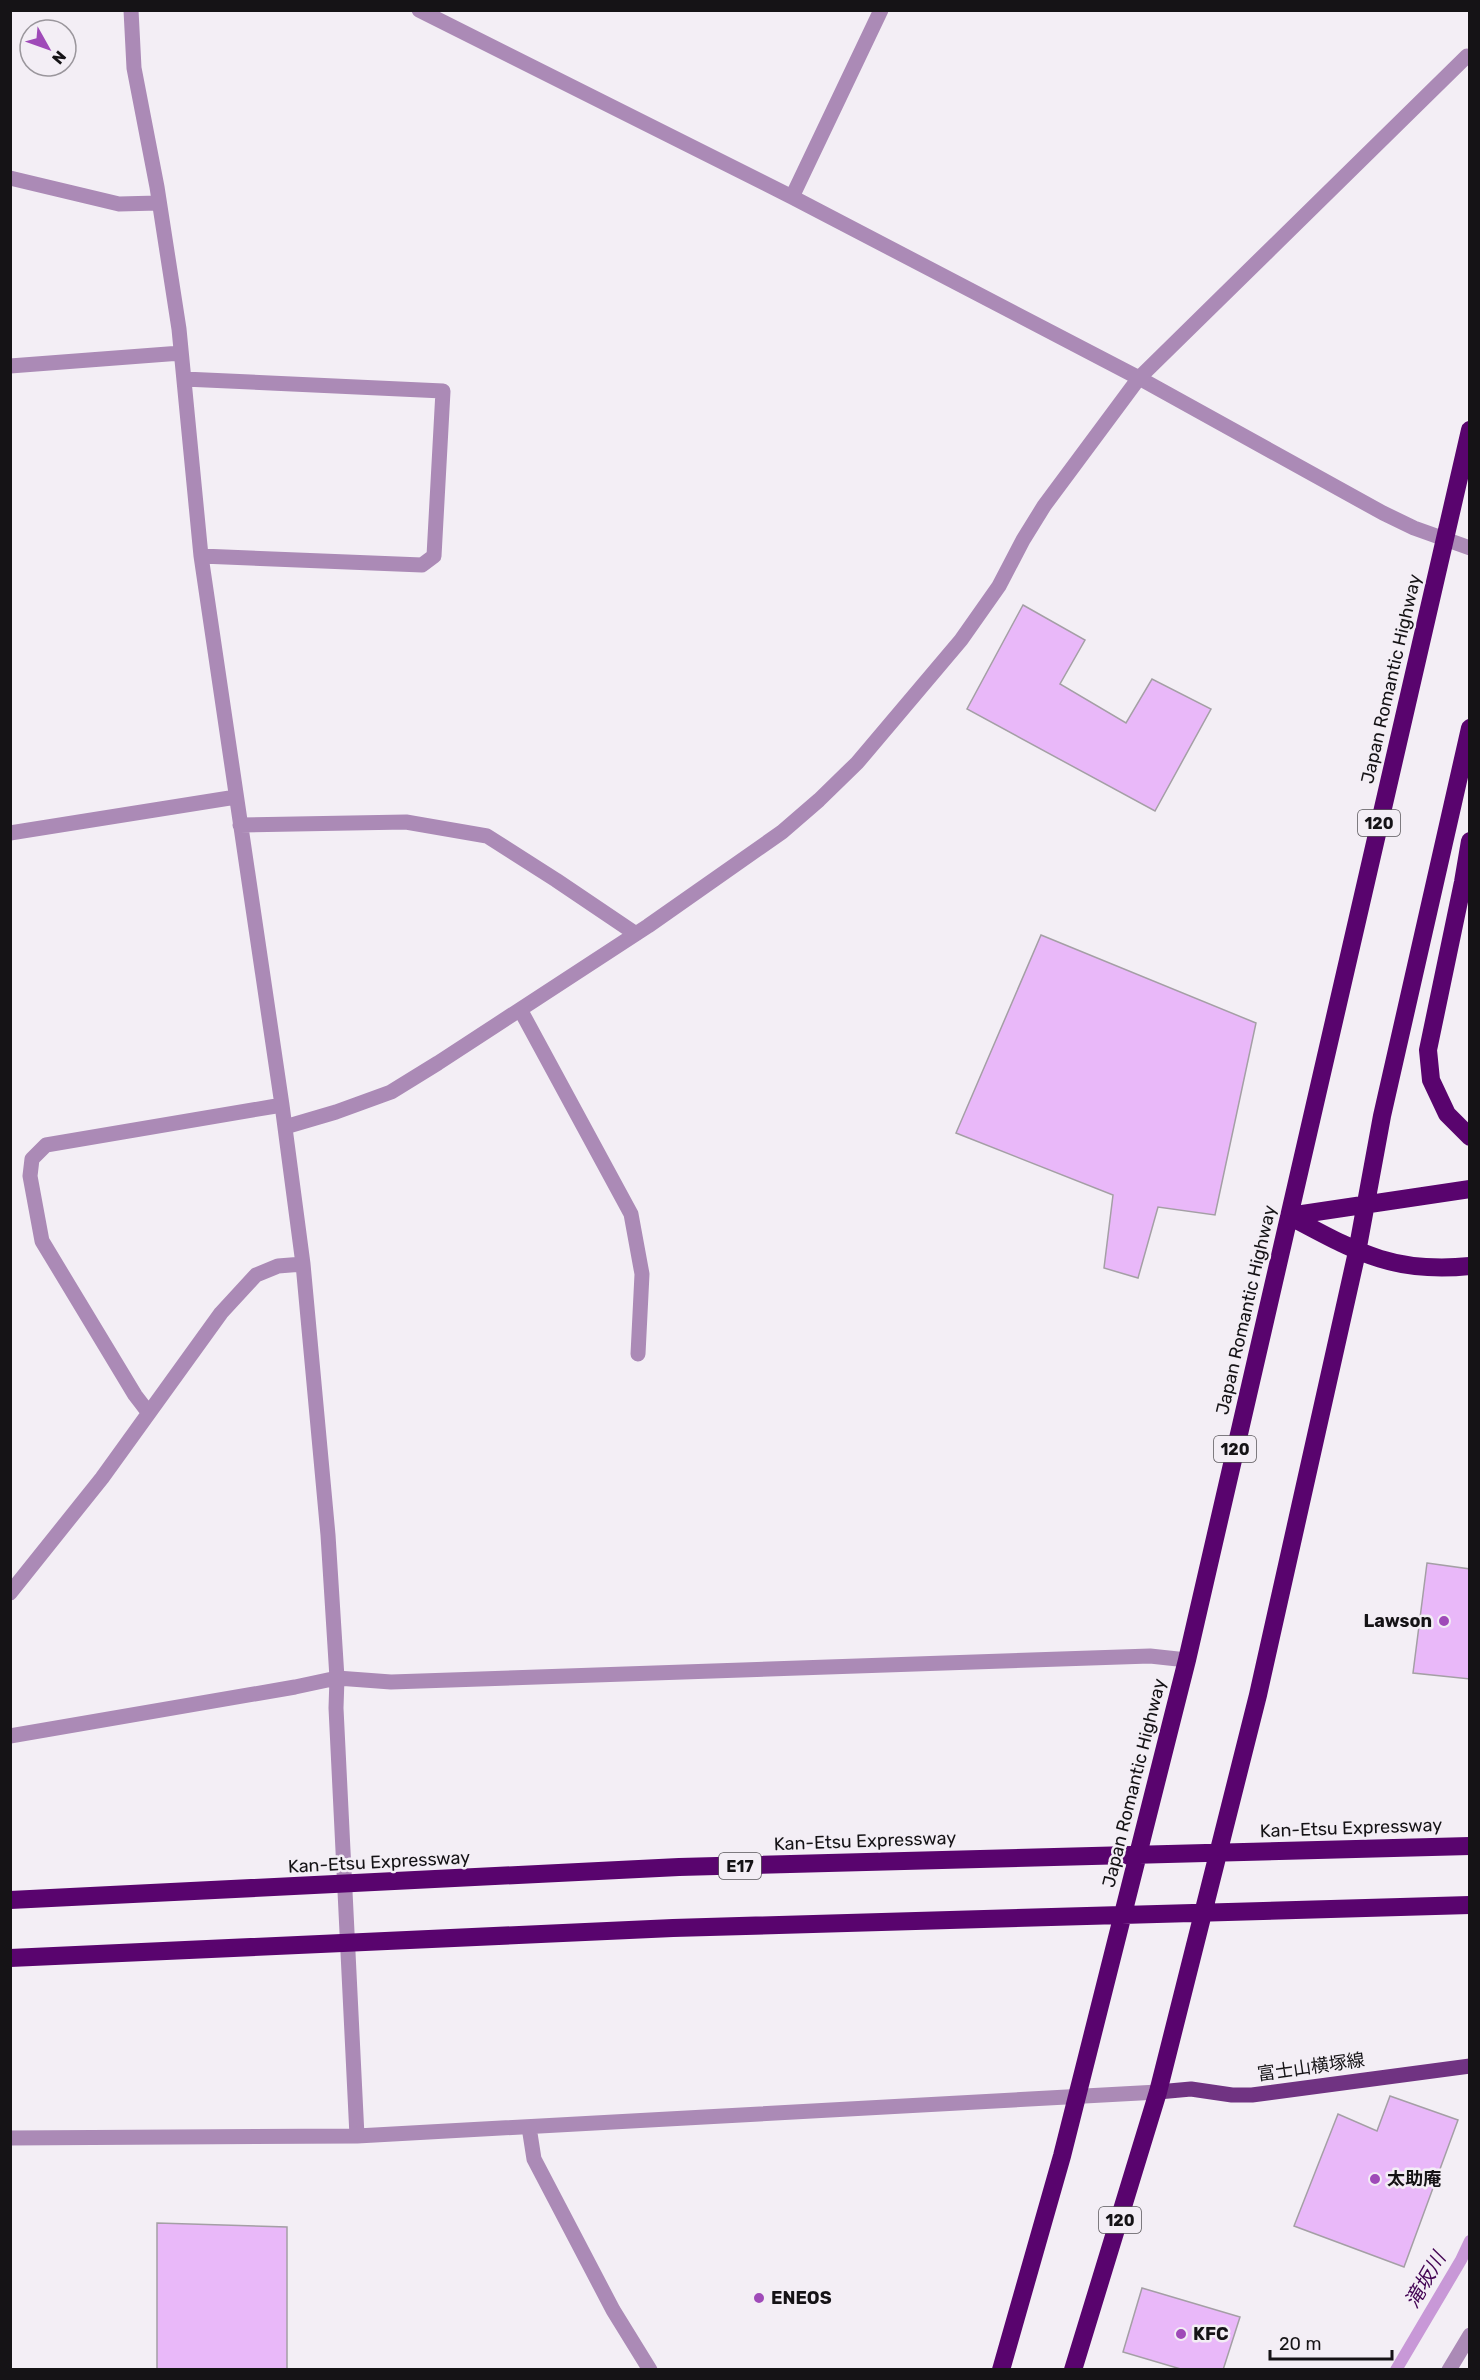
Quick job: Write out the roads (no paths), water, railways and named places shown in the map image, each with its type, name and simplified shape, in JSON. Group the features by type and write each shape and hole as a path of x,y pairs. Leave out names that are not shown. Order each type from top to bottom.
{"highway":[{"name":"Japan Romantic Highway","path":"1001,2370 1062,2156 1182,1681 1470,430"},
{"name":"120","path":"1073,2370 1158,2092 1258,1695 1358,1252 1383,1116 1470,728"},
{"path":"1465,748 1470,783"},
{"path":"1470,841 1428,1050 1431,1080 1447,1114 1470,1137"},
{"path":"1289,1216 1470,1189"},
{"path":"1289,1216 1358,1252 1401,1265 1440,1269 1470,1266"},
{"name":"Kan-Etsu Expressway","path":"10,1900 679,1867 1470,1846"},
{"path":"10,1958 673,1928 1470,1905"}],"main road":[{"name":"富士山横塚線","path":"1158,2092 1191,2089 1232,2095 1252,2095 1470,2066"}],"street":[{"path":"131,10 134,68 182,353 201,556 282,1105 303,1264 327,1524 337,1678 336,1708 357,2136"},
{"path":"419,10 792,197 1139,378 1383,513 1444,540 1470,548"},
{"path":"792,197 880,17 881,10"},
{"path":"285,1127 391,1092 521,1011 782,832 857,763 961,640 999,586 1044,506 1139,378 1467,56 1470,57"},
{"path":"10,178 119,204 158,203"},
{"path":"10,366 182,353"},
{"path":"183,379 443,391 434,556 423,565 201,556"},
{"path":"10,833 236,797"},
{"path":"240,825 406,822 487,836 636,934"},
{"path":"521,1011 631,1214 642,1274 638,1354"},
{"path":"148,1412 135,1395 42,1241 30,1176 32,1160 46,1144 282,1105"},
{"path":"10,1593 102,1478 221,1313 256,1275 278,1266 303,1264"},
{"path":"10,1736 337,1678 403,1681 1150,1656 1187,1660"},
{"path":"10,2138 357,2136 1158,2092"},
{"path":"530,2127 534,2159 613,2310 650,2370"},
{"path":"1449,2370 1470,2335"}],"waterway":[{"name":"滝坂川","path":"1396,2370 1470,2241"}],"place":[{"name":"Lawson","path":"1444,1621"},
{"name":"太助庵","path":"1375,2179"},
{"name":"ENEOS","path":"759,2298"},
{"name":"KFC","path":"1181,2334"}]}
